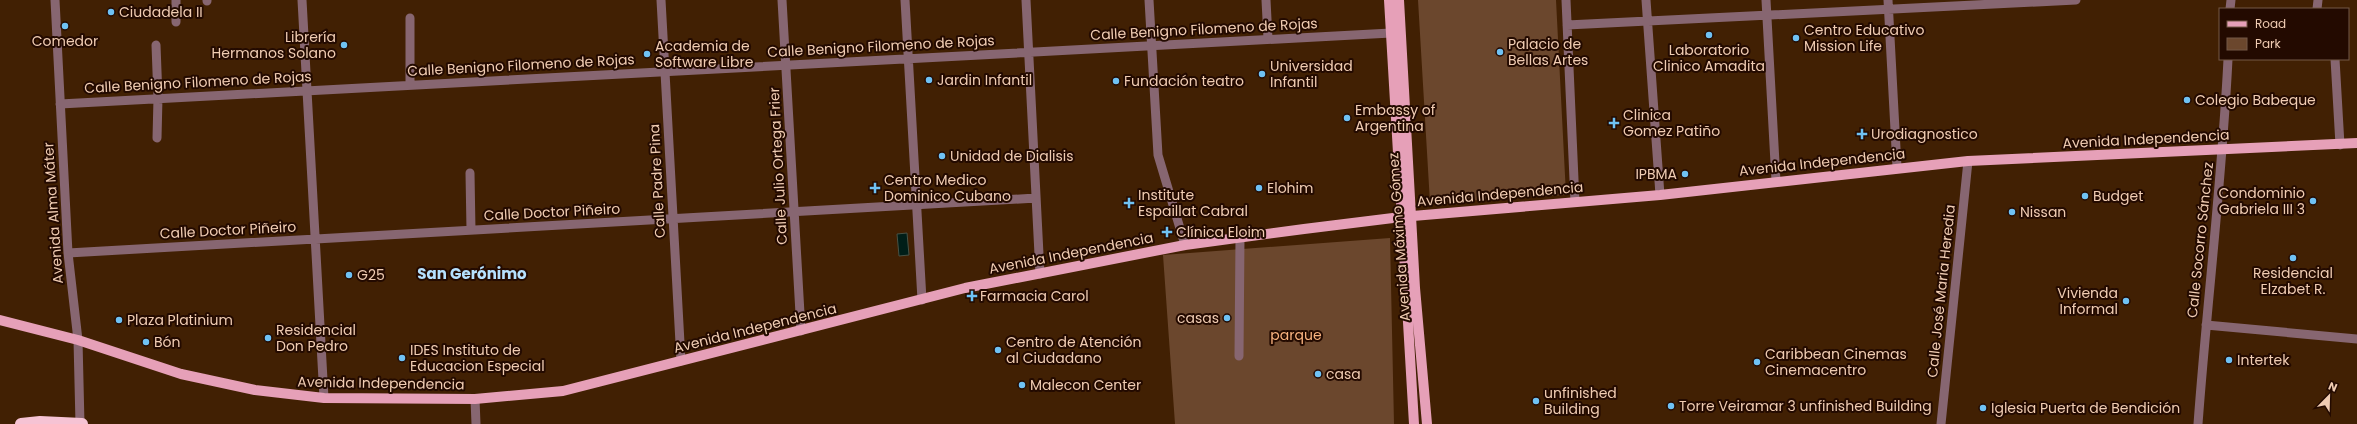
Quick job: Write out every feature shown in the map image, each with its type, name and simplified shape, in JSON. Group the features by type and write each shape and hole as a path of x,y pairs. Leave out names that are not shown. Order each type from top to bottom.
{"highway":[{"path":"21,424 40,422 81,424"}],"main road":[{"name":"Avenida Máximo Gómez","path":"1389,0 1406,216 1427,424"},
{"name":"Avenida Máximo Gómez","path":"1399,0 1414,424"},
{"name":"Avenida Independencia","path":"0,320 78,340 181,374 255,390 324,398 475,399 563,391 965,288 1185,245 1406,216 1660,195 1776,180 1968,161 2340,145 2357,143"}],"street":[{"name":"Avenida Alma Máter","path":"55,0 68,253 78,340 81,424"},
{"path":"176,0 176,22"},
{"path":"302,0 324,398"},
{"name":"Calle Padre Pina","path":"661,0 681,361"},
{"name":"Calle Julio Ortega Frier","path":"782,0 801,331"},
{"path":"905,0 907,59 922,300"},
{"path":"1026,0 1040,274"},
{"path":"1149,0 1158,155 1185,245"},
{"path":"1266,0 1268,39"},
{"path":"1566,0 1575,202"},
{"path":"1646,0 1660,195"},
{"path":"1766,0 1776,180"},
{"path":"1567,25 1767,15 1888,5 2076,0"},
{"path":"1888,5 1896,168"},
{"path":"410,18 410,85"},
{"name":"Calle Benigno Filomeno de Rojas","path":"60,104 1391,33"},
{"path":"156,45 158,98 156,138"},
{"name":"Calle Socorro Sánchez","path":"2198,424 2223,149 2228,60"},
{"path":"2335,60 2340,145"},
{"name":"Calle José Maria Heredia","path":"1941,424 1968,161"},
{"path":"470,173 471,230"},
{"name":"Calle Doctor Piñeiro","path":"68,253 1036,198"},
{"path":"1239,356 1240,238"},
{"path":"2206,325 2357,339"},
{"path":"475,399 476,424"}],"green space":[{"path":"1418,0 1556,0 1566,195 1430,203"},
{"name":"parque","path":"1390,238 1394,424 1175,424 1163,255"}],"water":[{"path":"907,233 909,255 899,256 897,234"}],"place":[{"name":"Ciudadela II","path":"111,12"},
{"name":"Comedor","path":"65,26"},
{"name":"Laboratorio Clinico Amadita","path":"1709,35"},
{"name":"Centro Educativo Mission Life","path":"1796,38"},
{"name":"Librería Hermanos Solano","path":"344,45"},
{"name":"Palacio de Bellas Artes","path":"1500,52"},
{"name":"Academia de Software Libre","path":"647,54"},
{"name":"Universidad Infantil","path":"1262,74"},
{"name":"Jardin Infantil","path":"929,80"},
{"name":"Fundación teatro","path":"1116,81"},
{"name":"Colegio Babeque","path":"2187,100"},
{"name":"Embassy of Argentina","path":"1347,118"},
{"name":"Clinica Gomez Patiño","path":"1614,123"},
{"name":"Urodiagnostico","path":"1862,134"},
{"name":"Unidad de Dialisis","path":"942,156"},
{"name":"IPBMA","path":"1685,174"},
{"name":"Centro Medico Dominico Cubano","path":"875,188"},
{"name":"Elohim","path":"1259,188"},
{"name":"Budget","path":"2085,196"},
{"name":"Condominio Gabriela III 3","path":"2313,201"},
{"name":"Institute Espaillat Cabral","path":"1129,203"},
{"name":"Nissan","path":"2012,212"},
{"name":"Clínica Eloim","path":"1167,232"},
{"name":"Residencial Elzabet R.","path":"2293,258"},
{"name":"G25","path":"349,275"},
{"name":"Farmacia Carol","path":"972,296"},
{"name":"Vivienda Informal","path":"2126,301"},
{"name":"casas","path":"1227,318"},
{"name":"Plaza Platinium","path":"119,320"},
{"name":"Residencial Don Pedro","path":"268,338"},
{"name":"Bón","path":"146,342"},
{"name":"Centro de Atención al Ciudadano","path":"998,350"},
{"name":"IDES Instituto de Educacion Especial","path":"402,358"},
{"name":"Intertek","path":"2229,360"},
{"name":"Caribbean Cinemas Cinemacentro","path":"1757,362"},
{"name":"casa","path":"1318,374"},
{"name":"Malecon Center","path":"1022,385"},
{"name":"unfinished Building","path":"1536,401"},
{"name":"Torre Veiramar 3 unfinished Building","path":"1671,406"},
{"name":"Iglesia Puerta de Bendición","path":"1983,408"}],"district":[{"name":"San Gerónimo","path":"472,273"}]}
